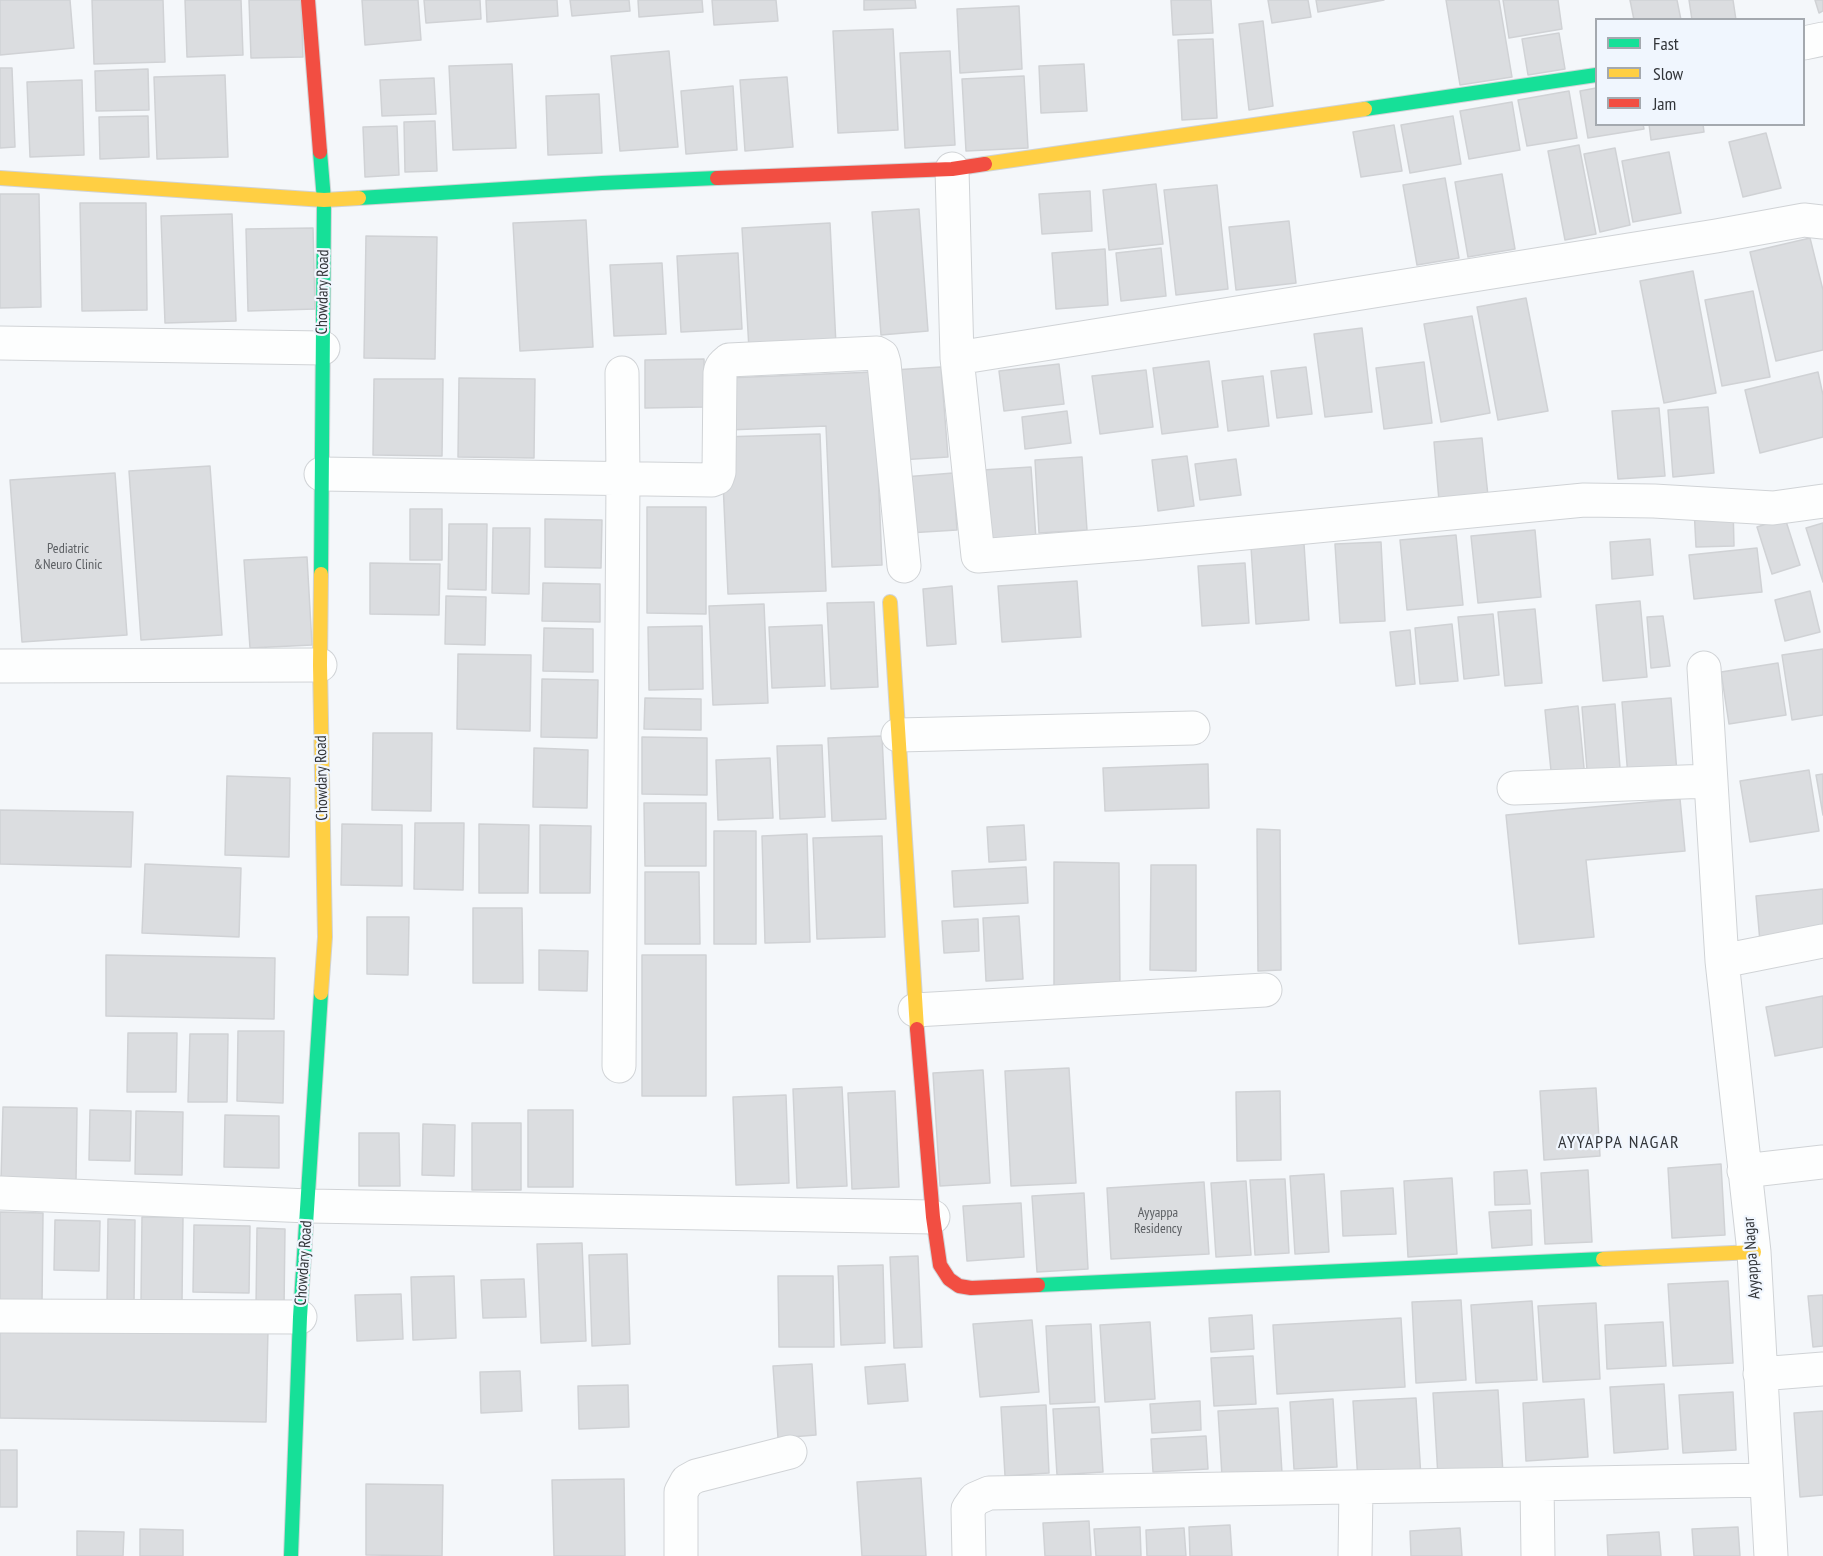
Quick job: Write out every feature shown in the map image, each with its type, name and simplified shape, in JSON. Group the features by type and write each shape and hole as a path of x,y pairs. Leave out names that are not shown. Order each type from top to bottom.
{"street":[{"name":"Chowdary Road","path":"291,1556 300,1317 325,937 320,666 324,200 308,0"},
{"path":"1805,43 1823,39"},
{"path":"0,178 324,200 602,183 952,169 1595,75"},
{"path":"952,169 957,358 978,556 1143,543 1584,500 1654,501 1773,508 1823,501"},
{"path":"957,358 1705,238 1804,220 1823,222"},
{"path":"0,343 323,348"},
{"path":"321,474 700,481 717,478 719,472 720,373 721,367 729,360 877,353 882,357 884,363 904,566"},
{"path":"619,1066 622,373"},
{"path":"890,602 915,1010 933,1217 940,1265 949,1279 959,1286 971,1288 1754,1252"},
{"path":"0,666 320,666"},
{"name":"Ayyappa Nagar","path":"1704,668 1722,961 1754,1252 1771,1556"},
{"path":"898,735 1193,728"},
{"path":"1514,788 1711,781"},
{"path":"1722,961 1823,941"},
{"path":"915,1010 1265,990"},
{"path":"1744,1171 1823,1162"},
{"path":"0,1193 309,1206 933,1217"},
{"path":"0,1316 300,1317"},
{"path":"1760,1374 1823,1369"},
{"path":"681,1556 681,1492 687,1481 696,1476 790,1452"},
{"path":"969,1556 968,1509 975,1499 989,1493 1766,1480"},
{"path":"1537,1484 1538,1556"},
{"path":"1355,1556 1356,1488"}],"building":[{"path":"0,0 70,0 74,48 0,55"},
{"path":"92,0 163,0 165,62 94,64"},
{"path":"185,0 241,0 243,55 187,57"},
{"path":"249,0 301,0 303,57 251,58"},
{"path":"362,0 418,0 421,40 365,45"},
{"path":"424,0 480,0 481,19 426,23"},
{"path":"486,0 557,0 558,16 487,22"},
{"path":"570,0 629,0 630,11 572,16"},
{"path":"638,0 702,0 703,12 639,17"},
{"path":"712,0 776,0 778,21 714,25"},
{"path":"864,0 915,0 916,8 864,10"},
{"path":"1171,0 1211,0 1213,33 1173,35"},
{"path":"1268,0 1308,0 1311,17 1272,23"},
{"path":"1316,0 1384,0 1318,12"},
{"path":"1446,0 1499,0 1512,77 1460,85"},
{"path":"1503,0 1558,0 1562,29 1509,38"},
{"path":"1630,0 1677,0 1681,18 1634,18"},
{"path":"1689,0 1733,0 1736,18 1692,18"},
{"path":"1815,0 1823,0 1823,11 1819,13"},
{"path":"1019,6 1022,69 960,73 957,9"},
{"path":"1263,21 1273,106 1249,110 1239,24"},
{"path":"893,29 898,130 838,133 833,31"},
{"path":"1559,33 1565,69 1528,75 1522,39"},
{"path":"1213,39 1217,118 1182,120 1178,40"},
{"path":"669,51 678,147 620,151 611,56"},
{"path":"950,51 955,145 905,148 900,53"},
{"path":"512,64 516,148 453,150 449,66"},
{"path":"1084,64 1087,111 1041,113 1039,66"},
{"path":"0,68 12,68 15,147 0,148"},
{"path":"148,69 149,110 96,111 95,71"},
{"path":"225,75 228,157 157,159 154,77"},
{"path":"1024,76 1028,148 966,151 962,79"},
{"path":"787,77 793,147 745,151 740,80"},
{"path":"434,78 436,114 382,116 380,80"},
{"path":"82,80 84,155 30,157 27,82"},
{"path":"733,86 737,150 686,154 681,91"},
{"path":"1595,88 1595,126 1643,126 1644,129 1588,138 1580,91"},
{"path":"1569,91 1577,138 1527,146 1518,100"},
{"path":"599,94 602,153 548,155 546,96"},
{"path":"1512,102 1520,150 1469,159 1460,111"},
{"path":"148,116 149,157 100,159 99,117"},
{"path":"1453,116 1461,164 1410,173 1401,125"},
{"path":"435,121 437,171 405,172 404,122"},
{"path":"1394,125 1402,171 1361,177 1353,132"},
{"path":"397,126 399,175 365,177 363,127"},
{"path":"1649,126 1703,126 1704,132 1651,140"},
{"path":"1766,133 1781,188 1743,197 1729,142"},
{"path":"1579,145 1596,234 1565,240 1548,151"},
{"path":"1615,148 1630,225 1600,232 1584,154"},
{"path":"1669,152 1681,213 1633,222 1622,161"},
{"path":"1502,174 1515,249 1468,257 1455,182"},
{"path":"1445,178 1459,258 1417,265 1403,185"},
{"path":"1156,184 1163,244 1109,250 1103,190"},
{"path":"1217,185 1228,289 1176,295 1164,190"},
{"path":"1090,191 1092,231 1042,234 1039,194"},
{"path":"0,194 39,194 41,307 0,308"},
{"path":"80,203 146,203 147,310 82,311"},
{"path":"919,209 928,331 881,335 872,212"},
{"path":"232,214 236,321 165,323 161,216"},
{"path":"586,220 593,347 520,351 513,223"},
{"path":"1289,221 1296,283 1236,290 1229,227"},
{"path":"830,223 836,345 749,349 742,228"},
{"path":"313,228 315,309 248,311 246,229"},
{"path":"366,236 437,237 435,359 364,358"},
{"path":"1810,238 1823,290 1823,350 1776,361 1750,252"},
{"path":"1161,248 1166,296 1121,301 1116,253"},
{"path":"1105,249 1108,305 1056,309 1052,253"},
{"path":"738,253 742,329 681,332 677,256"},
{"path":"662,263 666,334 614,336 610,265"},
{"path":"1693,271 1716,393 1664,403 1640,281"},
{"path":"1753,291 1770,377 1722,386 1705,300"},
{"path":"1526,298 1548,411 1498,420 1477,307"},
{"path":"1472,316 1490,413 1441,422 1424,324"},
{"path":"1362,328 1372,412 1325,417 1314,334"},
{"path":"704,359 705,407 645,408 645,360"},
{"path":"1209,361 1218,427 1162,434 1153,368"},
{"path":"1424,362 1432,423 1384,429 1376,368"},
{"path":"1059,364 1064,404 1004,411 999,371"},
{"path":"941,367 948,457 899,460 893,370"},
{"path":"1306,367 1312,414 1277,418 1271,371"},
{"path":"1146,370 1153,427 1100,434 1092,376"},
{"path":"874,372 882,565 832,567 826,426 728,430 726,378"},
{"path":"1818,372 1823,395 1823,437 1760,453 1745,390"},
{"path":"1263,376 1269,426 1228,431 1222,381"},
{"path":"459,378 535,379 534,458 458,457"},
{"path":"374,379 443,379 442,456 373,455"},
{"path":"1708,407 1714,473 1673,477 1668,410"},
{"path":"1659,408 1665,476 1618,479 1612,411"},
{"path":"1067,411 1071,443 1025,449 1022,417"},
{"path":"820,434 826,591 728,594 721,437"},
{"path":"1482,438 1488,496 1439,501 1434,442"},
{"path":"1187,456 1194,506 1158,511 1152,460"},
{"path":"1082,457 1087,530 1039,533 1035,460"},
{"path":"1236,459 1241,495 1200,500 1195,464"},
{"path":"210,466 222,635 141,640 129,471"},
{"path":"1031,467 1036,539 987,542 982,470"},
{"path":"115,473 127,635 22,642 10,480"},
{"path":"953,473 957,530 908,533 904,477"},
{"path":"1733,506 1734,546 1696,547 1694,508"},
{"path":"647,507 706,507 706,614 647,613"},
{"path":"410,509 442,509 442,560 410,560"},
{"path":"1785,518 1800,565 1772,574 1757,527"},
{"path":"545,519 602,520 601,568 545,567"},
{"path":"1823,523 1823,582 1806,528"},
{"path":"449,524 487,524 486,590 448,589"},
{"path":"493,528 530,528 529,594 492,593"},
{"path":"1535,530 1541,597 1478,603 1471,536"},
{"path":"1456,535 1463,605 1407,610 1400,540"},
{"path":"1650,539 1653,575 1612,579 1610,542"},
{"path":"1381,542 1385,621 1340,623 1335,544"},
{"path":"1304,544 1309,620 1256,624 1251,547"},
{"path":"1757,548 1762,592 1694,599 1689,555"},
{"path":"307,557 312,645 250,648 244,560"},
{"path":"370,563 440,564 439,615 370,614"},
{"path":"1245,563 1249,623 1202,626 1198,566"},
{"path":"1077,581 1081,637 1002,642 998,586"},
{"path":"543,583 600,584 600,622 542,621"},
{"path":"952,586 956,644 927,646 923,589"},
{"path":"1810,591 1820,632 1785,641 1775,600"},
{"path":"446,596 486,597 485,645 445,644"},
{"path":"1640,601 1647,677 1603,681 1596,605"},
{"path":"874,602 878,687 831,689 827,603"},
{"path":"764,604 768,703 713,705 709,606"},
{"path":"1535,609 1542,683 1505,686 1498,612"},
{"path":"1493,614 1499,675 1464,679 1458,617"},
{"path":"1663,616 1670,666 1651,668 1647,617"},
{"path":"1452,624 1458,681 1420,684 1415,628"},
{"path":"822,625 825,686 772,688 769,627"},
{"path":"702,626 703,689 649,690 648,627"},
{"path":"544,628 593,629 593,672 543,671"},
{"path":"1410,630 1415,684 1396,686 1390,632"},
{"path":"1823,649 1823,715 1792,720 1782,655"},
{"path":"458,654 531,655 530,731 457,729"},
{"path":"1778,663 1786,715 1729,724 1721,672"},
{"path":"542,679 598,680 597,738 541,737"},
{"path":"645,698 701,699 701,730 644,729"},
{"path":"1671,698 1677,773 1628,777 1622,702"},
{"path":"1615,704 1620,768 1587,770 1582,707"},
{"path":"1578,706 1585,778 1552,781 1545,710"},
{"path":"373,733 432,733 431,811 372,810"},
{"path":"882,736 886,819 832,821 828,738"},
{"path":"642,737 707,738 707,795 642,794"},
{"path":"822,745 825,817 780,819 777,746"},
{"path":"534,748 588,750 587,808 533,807"},
{"path":"770,758 773,818 718,820 716,760"},
{"path":"1208,764 1209,808 1105,811 1103,768"},
{"path":"1809,770 1819,831 1750,842 1740,781"},
{"path":"1823,774 1823,815 1816,775"},
{"path":"227,776 290,778 289,857 225,855"},
{"path":"1680,799 1685,851 1586,860 1594,937 1519,944 1506,815"},
{"path":"644,803 706,803 706,866 645,866"},
{"path":"0,810 133,812 131,867 0,864"},
{"path":"415,823 464,823 463,890 414,889"},
{"path":"342,824 402,825 402,886 341,885"},
{"path":"479,824 529,825 528,893 479,893"},
{"path":"540,825 591,826 590,893 540,893"},
{"path":"1024,825 1026,860 989,862 987,827"},
{"path":"1257,829 1280,830 1281,970 1258,971"},
{"path":"714,831 756,831 756,944 714,944"},
{"path":"807,834 810,942 765,943 762,836"},
{"path":"882,836 885,937 817,939 813,838"},
{"path":"1054,862 1119,863 1120,991 1054,990"},
{"path":"145,864 241,868 239,937 142,933"},
{"path":"1151,865 1196,865 1196,971 1150,970"},
{"path":"1026,867 1028,903 954,907 952,871"},
{"path":"645,872 699,872 700,944 645,944"},
{"path":"1823,889 1823,935 1760,942 1756,896"},
{"path":"473,908 522,908 523,983 473,983"},
{"path":"1019,916 1023,979 986,981 983,918"},
{"path":"367,917 409,917 408,975 367,974"},
{"path":"978,919 979,951 944,953 942,921"},
{"path":"539,950 588,951 587,991 539,990"},
{"path":"106,955 275,958 274,1019 106,1016"},
{"path":"642,955 706,955 706,1096 642,1096"},
{"path":"1823,996 1823,1047 1775,1056 1766,1007"},
{"path":"238,1031 284,1031 283,1103 237,1101"},
{"path":"128,1033 177,1033 176,1092 127,1092"},
{"path":"190,1034 228,1034 227,1102 188,1102"},
{"path":"1069,1068 1076,1183 1011,1186 1005,1071"},
{"path":"983,1070 990,1183 940,1186 933,1073"},
{"path":"842,1087 847,1186 797,1188 793,1089"},
{"path":"1596,1088 1600,1156 1544,1160 1540,1091"},
{"path":"895,1091 899,1187 852,1189 848,1093"},
{"path":"1280,1091 1281,1160 1237,1161 1236,1092"},
{"path":"786,1095 789,1183 736,1185 733,1097"},
{"path":"3,1107 77,1108 76,1181 1,1180"},
{"path":"90,1110 131,1111 130,1161 89,1160"},
{"path":"528,1110 573,1110 573,1187 528,1187"},
{"path":"136,1111 183,1112 182,1175 135,1174"},
{"path":"225,1115 279,1116 279,1168 224,1167"},
{"path":"472,1123 521,1123 521,1190 472,1190"},
{"path":"423,1124 455,1125 454,1176 422,1175"},
{"path":"359,1133 399,1133 400,1186 359,1186"},
{"path":"1721,1164 1725,1235 1672,1238 1668,1168"},
{"path":"1527,1170 1530,1204 1495,1205 1494,1172"},
{"path":"1588,1170 1592,1242 1545,1244 1541,1173"},
{"path":"1324,1174 1329,1252 1295,1254 1290,1176"},
{"path":"1452,1178 1457,1254 1408,1257 1404,1181"},
{"path":"1285,1179 1289,1253 1255,1255 1250,1180"},
{"path":"1246,1181 1251,1255 1216,1257 1211,1183"},
{"path":"1204,1182 1209,1254 1111,1259 1107,1188"},
{"path":"1393,1188 1396,1234 1343,1236 1341,1191"},
{"path":"1084,1193 1088,1269 1037,1272 1032,1196"},
{"path":"1021,1203 1024,1257 967,1261 963,1206"},
{"path":"1531,1210 1532,1245 1492,1248 1489,1212"},
{"path":"0,1212 43,1213 42,1303 0,1303"},
{"path":"142,1217 183,1217 182,1302 141,1301"},
{"path":"108,1219 135,1220 134,1303 107,1303"},
{"path":"55,1220 100,1221 99,1271 54,1270"},
{"path":"194,1225 250,1226 249,1293 193,1292"},
{"path":"257,1228 285,1229 284,1309 256,1308"},
{"path":"582,1243 586,1341 541,1343 537,1244"},
{"path":"627,1254 630,1344 592,1346 589,1255"},
{"path":"918,1256 922,1347 894,1348 890,1257"},
{"path":"883,1265 885,1343 841,1345 838,1266"},
{"path":"454,1276 456,1338 413,1340 411,1277"},
{"path":"778,1276 833,1276 834,1347 779,1347"},
{"path":"524,1279 526,1317 483,1318 481,1280"},
{"path":"1728,1281 1733,1363 1673,1366 1668,1284"},
{"path":"401,1294 403,1339 357,1341 355,1295"},
{"path":"1823,1295 1823,1346 1813,1347 1808,1296"},
{"path":"1461,1300 1466,1380 1416,1383 1412,1302"},
{"path":"1532,1301 1537,1380 1476,1383 1471,1305"},
{"path":"1596,1303 1600,1379 1543,1382 1538,1306"},
{"path":"1252,1315 1254,1349 1211,1352 1209,1318"},
{"path":"1401,1318 1405,1387 1277,1394 1273,1325"},
{"path":"1032,1320 1039,1392 980,1397 973,1324"},
{"path":"1150,1322 1155,1399 1105,1402 1100,1325"},
{"path":"1663,1322 1666,1366 1607,1369 1605,1325"},
{"path":"0,1324 268,1329 266,1422 0,1418"},
{"path":"1091,1324 1095,1402 1050,1404 1046,1326"},
{"path":"1253,1356 1256,1404 1214,1406 1211,1358"},
{"path":"812,1364 816,1435 778,1438 773,1366"},
{"path":"905,1364 908,1401 868,1404 865,1367"},
{"path":"520,1371 522,1411 481,1413 480,1372"},
{"path":"1664,1384 1668,1449 1614,1453 1610,1387"},
{"path":"628,1385 629,1427 579,1429 578,1386"},
{"path":"1498,1390 1503,1474 1438,1477 1433,1393"},
{"path":"1733,1392 1736,1450 1683,1453 1679,1395"},
{"path":"1416,1398 1421,1478 1358,1482 1353,1401"},
{"path":"1333,1399 1337,1467 1294,1469 1290,1402"},
{"path":"1584,1399 1588,1457 1526,1461 1523,1403"},
{"path":"1200,1401 1201,1430 1152,1433 1150,1404"},
{"path":"1046,1405 1049,1473 1005,1476 1001,1407"},
{"path":"1099,1407 1103,1472 1057,1475 1053,1409"},
{"path":"1278,1408 1282,1473 1222,1476 1218,1411"},
{"path":"1823,1411 1823,1495 1800,1497 1794,1413"},
{"path":"1206,1436 1208,1469 1153,1472 1151,1439"},
{"path":"0,1450 17,1450 17,1507 0,1507"},
{"path":"921,1478 926,1556 862,1556 857,1482"},
{"path":"624,1479 625,1556 554,1556 552,1480"},
{"path":"366,1484 443,1485 442,1556 366,1555"},
{"path":"1089,1521 1091,1556 1045,1556 1043,1523"},
{"path":"1230,1525 1232,1556 1190,1556 1189,1527"},
{"path":"1140,1527 1141,1556 1096,1556 1094,1529"},
{"path":"1738,1527 1740,1556 1694,1556 1692,1529"},
{"path":"1184,1528 1186,1556 1147,1556 1146,1530"},
{"path":"1460,1528 1462,1556 1411,1556 1410,1531"},
{"path":"140,1529 183,1530 183,1556 140,1556"},
{"path":"77,1531 124,1532 123,1556 77,1556"},
{"path":"1659,1532 1661,1556 1608,1556 1607,1535"}],"traffic: fast":[{"path":"1365,109 1595,75"},
{"path":"320,152 324,200 321,574"},
{"path":"359,198 717,178"},
{"path":"291,1556 300,1317 321,993"},
{"path":"1038,1285 1603,1259"}],"traffic: slow":[{"path":"985,164 1365,109"},
{"path":"0,178 324,200 359,198"},
{"path":"321,574 320,665 325,937 321,993"},
{"path":"890,602 917,1029"},
{"path":"1603,1259 1754,1252"}],"traffic: jam":[{"path":"308,0 320,152"},
{"path":"717,178 952,169 985,164"},
{"path":"917,1029 933,1217 940,1265 949,1279 959,1286 971,1288 1038,1285"}],"district":[{"name":"AYYAPPA NAGAR","path":"1619,1143"}]}
